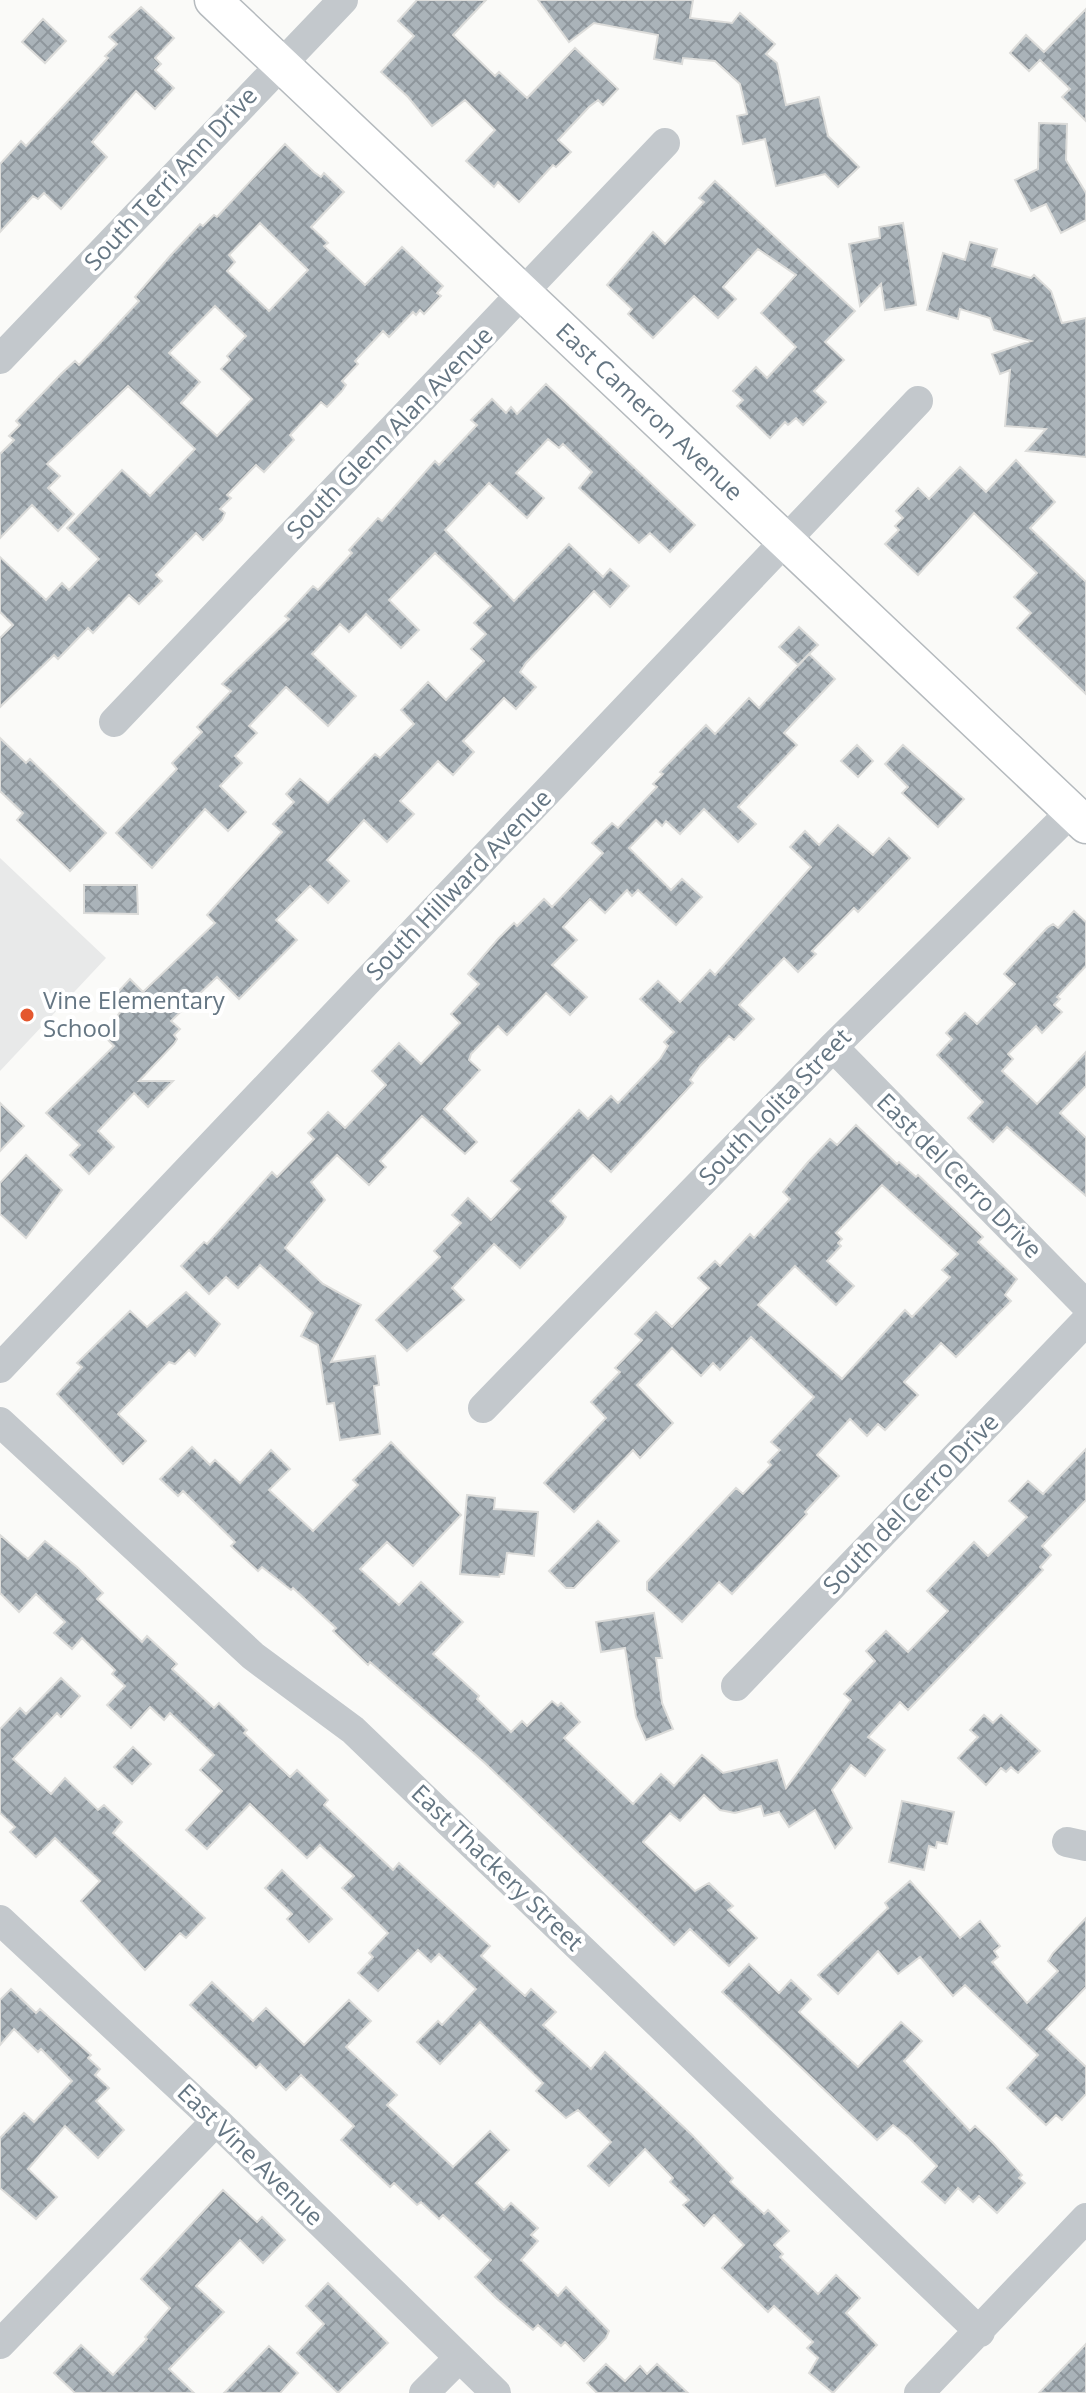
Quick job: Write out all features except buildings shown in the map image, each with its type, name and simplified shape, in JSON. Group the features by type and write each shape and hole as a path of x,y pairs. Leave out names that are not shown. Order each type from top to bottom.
{"main road":[{"name":"East Cameron Avenue","path":"213,0 1079,818"}],"street":[{"name":"South Terri Ann Drive","path":"0,359 343,0"},
{"name":"South Glenn Alan Avenue","path":"114,722 665,143"},
{"name":"South Hillward Avenue","path":"0,1368 918,401"},
{"name":"South Lolita Street","path":"483,1408 833,1047 1079,818"},
{"name":"East del Cerro Drive","path":"833,1047 1086,1305"},
{"name":"South del Cerro Drive","path":"736,1686 1086,1321"},
{"name":"East Thackery Street","path":"0,1422 253,1656 353,1730 980,2332"},
{"name":"East Vine Avenue","path":"0,1920 216,2121 496,2393"},
{"path":"0,2344 216,2121"},
{"path":"919,2393 1086,2218"},
{"path":"424,2393 459,2358"}],"shaded area":[{"name":"Vine Elementary School","path":"0,858 106,958 0,1071"}],"place":[{"name":"Vine Elementary School","path":"27,1015"}]}
